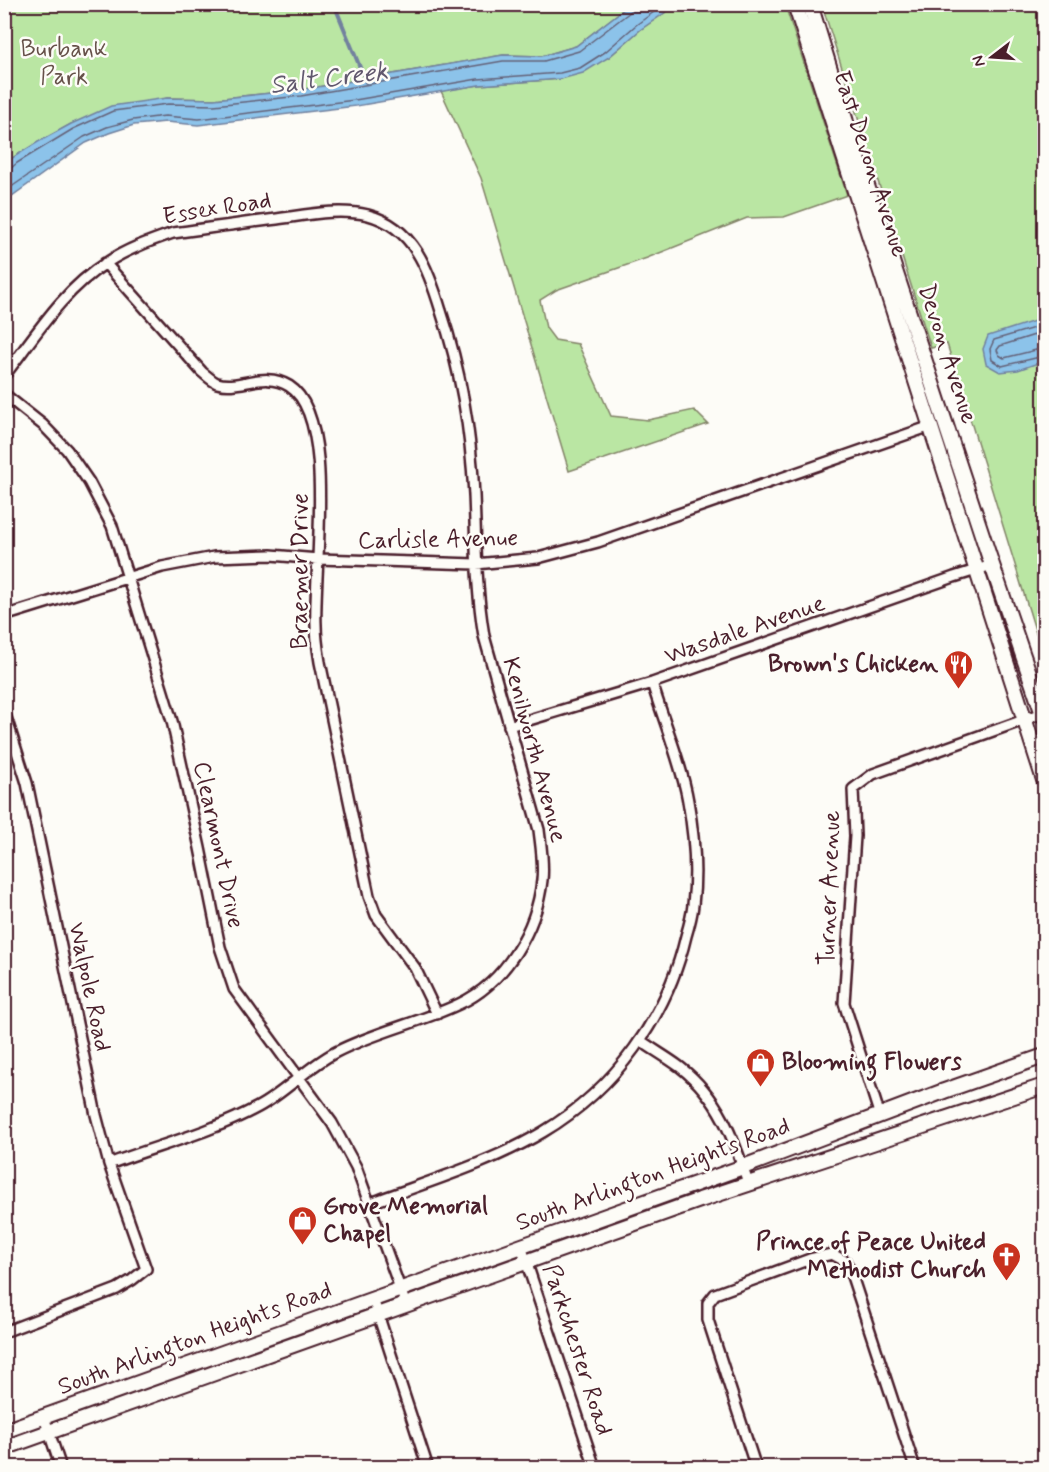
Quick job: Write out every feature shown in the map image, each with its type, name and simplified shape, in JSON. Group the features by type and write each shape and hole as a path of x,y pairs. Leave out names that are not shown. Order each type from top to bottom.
{"main road":[{"name":"East Devon Avenue","path":"795,4 903,337"},
{"name":"Devon Avenue","path":"810,4 846,122 992,566 1044,715"},
{"name":"Devon Avenue","path":"903,337 1044,780"},
{"name":"South Arlington Heights Road","path":"4,1431 743,1167 1044,1056"},
{"name":"South Arlington Heights Road","path":"4,1448 748,1184 914,1131 1044,1086"}],"street":[{"name":"Essex Road","path":"4,376 77,285 105,263 128,250 173,233 330,212 369,215 388,224 404,236 418,253 429,274"},
{"name":"Braemer Drive","path":"105,263 202,372 217,383 267,379 280,381 291,387 303,401 312,421 318,456 320,493 316,625 320,662 369,896 376,915 415,968 437,1014"},
{"name":"Kenilworth Avenue","path":"109,1164 224,1125 261,1106 336,1052 462,1003 480,991 503,970 520,946 533,918 542,879 543,855 539,830 484,636 479,605 474,493 467,420 450,342 429,274"},
{"name":"Clearmont Drive","path":"4,394 43,425 67,450 89,482 112,526 172,721 201,848 219,947 234,989 332,1122 356,1167 371,1203 406,1305"},
{"name":"Carlisle Avenue","path":"4,616 162,567 214,557 271,555 318,559 476,564 538,558 598,542 931,426"},
{"name":"Wasdale Avenue","path":"509,726 652,683 992,566"},
{"path":"371,1203 500,1154 541,1134 569,1116 596,1094 641,1041 664,1002 681,960 693,906 694,852 688,798 652,683"},
{"name":"Walpole Road","path":"4,711 27,783 96,1116 109,1164 146,1269 117,1289 4,1332"},
{"name":"Turner Avenue","path":"880,1116 844,1003 856,830 853,789 873,774 1044,715"},
{"path":"641,1041 681,1068 702,1087 715,1104 730,1133 748,1184"},
{"name":"Parkchester Road","path":"521,1246 595,1467"},
{"path":"756,1467 708,1320 708,1303 715,1294 831,1254 845,1261 850,1269 915,1467"},
{"path":"373,1299 428,1467"},
{"path":"44,1417 61,1467"}],"green space":[{"name":"Burbank Park","path":"5,5 629,5 576,46 542,56 503,55 300,90 214,99 167,98 71,124 12,158 5,167"},
{"path":"676,5 785,5 847,195 784,217 747,218 647,258 556,290 540,300 546,328 555,340 578,344 611,416 648,420 694,410 708,424 569,471 481,178 441,91 479,85 561,79 609,57 640,30"},
{"path":"822,5 1044,5 1044,659 947,344 931,348"}],"water":[{"path":"629,5 676,5 640,30 609,57 583,73 561,79 479,85 356,106 198,125 166,122 134,125 86,143 5,201 5,167 12,158 71,124 111,106 167,98 214,99 300,90 503,55 542,56 576,46"},
{"path":"1044,318 1044,361 1018,370 1000,372 986,364 983,349 988,336"}],"waterway":[{"name":"Salt Creek","path":"334,4 366,82"}],"place":[{"name":"Brown's Chicken","path":"959,690"},
{"name":"Blooming Flowers","path":"761,1088"},
{"name":"Grove Memorial Chapel","path":"302,1246"},
{"name":"Prince of Peace United Methodist Church","path":"1007,1282"}]}
